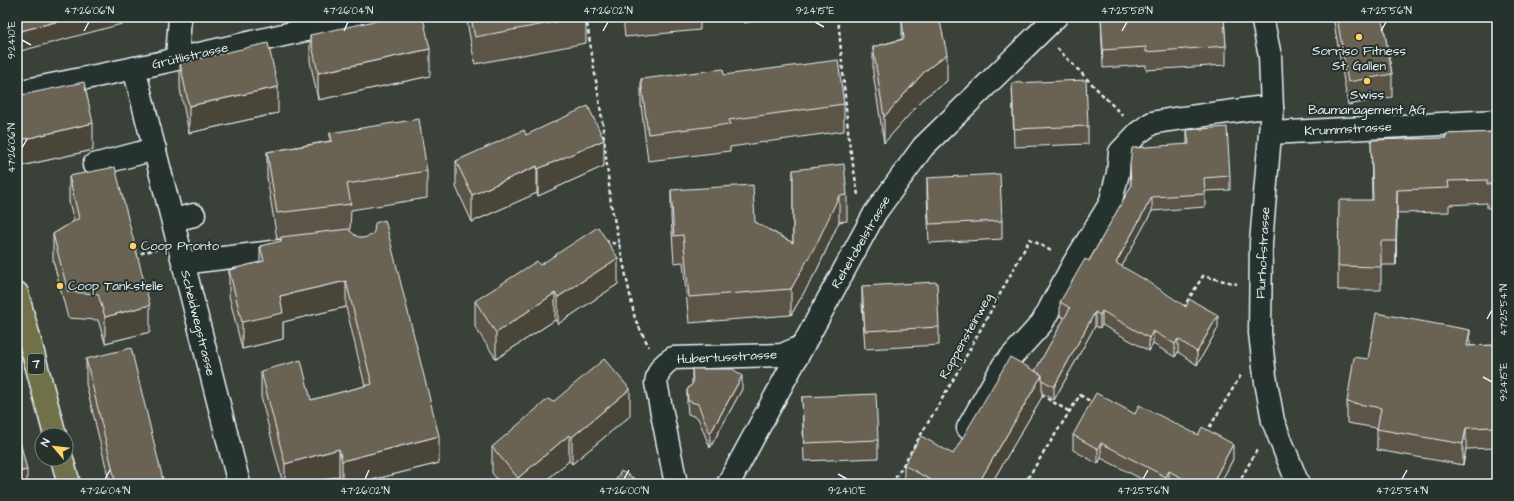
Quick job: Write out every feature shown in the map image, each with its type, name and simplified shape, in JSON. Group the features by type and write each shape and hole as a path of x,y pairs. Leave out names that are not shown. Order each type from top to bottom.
{"main road":[{"name":"7","path":"17,293 53,427"},
{"path":"64,467 69,484"}],"street":[{"path":"177,58 180,17"},
{"name":"Grütlistrasse","path":"17,92 134,68 363,17"},
{"name":"Rehetobelstrasse","path":"728,484 875,213 923,147 1066,17"},
{"name":"Flurhofstrasse","path":"1262,17 1270,56 1272,108 1262,243 1260,333 1273,421 1298,484"},
{"name":"Scheidwegstrasse","path":"134,68 240,484"},
{"path":"968,428 1003,366 1042,323 1074,263 1110,204 1118,173 1120,152 1138,133 1152,123 1168,120 1257,108 1272,108"},
{"name":"Krummstrasse","path":"1271,133 1497,121"},
{"path":"94,165 154,149"},
{"path":"173,220 194,215"},
{"path":"184,265 311,248"},
{"name":"Hubertusstrasse","path":"676,484 656,383 658,373 663,364 674,358 782,355 801,347"}],"path":[{"path":"586,17 602,119 611,204 635,319 651,351"},
{"path":"838,17 849,141 858,200"},
{"path":"1066,17 1101,17"},
{"path":"1052,43 1092,86 1126,119"},
{"path":"595,122 602,119"},
{"name":"Rappensteinweg","path":"892,484 953,380 1030,239 1074,263"},
{"path":"600,242 605,241 620,245"},
{"path":"131,256 160,248"},
{"path":"1178,305 1184,308 1203,276 1242,285"},
{"path":"1205,434 1242,373"},
{"path":"1038,393 1070,412"},
{"path":"1024,484 1080,395 1098,406"},
{"path":"1238,484 1253,456"}],"building":[{"path":"17,17 74,17 17,32"},
{"path":"393,17 423,17 430,49 318,73 310,35"},
{"path":"471,17 582,17 475,37"},
{"path":"912,17 939,17 947,54 925,71 884,117 873,47 904,39 902,19"},
{"path":"1101,17 1224,17 1226,46 1146,52 1146,47 1103,50"},
{"name":"Sorriso Fitness St. Gallen","path":"1337,17 1382,17 1392,74 1348,82"},
{"path":"268,43 278,87 189,106 180,63"},
{"path":"838,60 844,104 729,120 730,124 648,134 641,79 723,69 724,75"},
{"path":"1086,80 1088,126 1014,129 1012,83"},
{"path":"84,82 93,123 21,140 17,120 17,96"},
{"path":"588,106 604,140 538,169 537,166 472,195 456,161 524,130 526,135"},
{"path":"419,119 427,171 347,184 351,204 277,213 267,152 332,141 330,133"},
{"path":"1227,127 1230,176 1204,178 1205,194 1152,197 1116,263 1149,282 1186,307 1189,299 1218,315 1197,352 1178,339 1175,344 1153,331 1149,338 1102,311 1100,315 1095,312 1054,387 1042,380 1042,375 1035,371 1070,308 1060,302 1085,259 1089,261 1131,186 1130,164 1132,148 1189,144 1187,130"},
{"path":"1497,132 1497,184 1487,184 1487,180 1448,181 1449,188 1397,190 1396,241 1381,241 1381,267 1338,266 1339,200 1373,200 1371,140 1446,138 1446,134"},
{"path":"844,164 847,195 839,196 817,243 791,289 689,297 683,235 674,236 671,190 753,185 755,222 793,243 793,170"},
{"path":"115,167 150,305 105,317 98,294 68,292 53,234 79,218 69,176"},
{"path":"1000,174 1002,221 929,224 927,178"},
{"path":"385,220 439,436 342,461 339,449 285,464 261,371 301,360 311,400 372,384 346,281 280,296 283,313 242,322 229,270 264,261 260,246 281,241 281,237 348,229 356,236 363,238 370,236 374,232 375,223"},
{"path":"598,227 618,258 558,297 555,293 496,333 475,301 537,261 540,265"},
{"path":"937,282 939,327 865,331 862,286"},
{"path":"1376,313 1470,330 1467,346 1497,345 1497,427 1466,428 1463,444 1377,429 1381,408 1347,402 1354,357 1368,359"},
{"path":"131,348 164,484 116,484 86,359"},
{"path":"1010,357 1042,375 978,484 938,484 904,465 921,436 953,454"},
{"path":"604,359 630,389 572,437 569,435 518,478 492,447 548,399 553,402"},
{"path":"692,369 733,369 742,376 710,434 698,404 688,401 687,390 693,383"},
{"path":"1096,393 1135,414 1139,405 1198,435 1202,427 1233,444 1212,484 1193,484 1169,471 1166,477 1101,443 1098,449 1073,435"},
{"path":"876,394 878,440 804,443 802,397"},
{"path":"17,428 27,470 17,472"},
{"path":"621,471 644,484 613,484"}],"place":[{"name":"Sorriso Fitness St. Gallen","path":"1359,37"},
{"name":"Swiss Baumanagement AG","path":"1367,81"},
{"name":"Coop Pronto","path":"133,246"},
{"name":"Coop Tankstelle","path":"60,286"}]}
